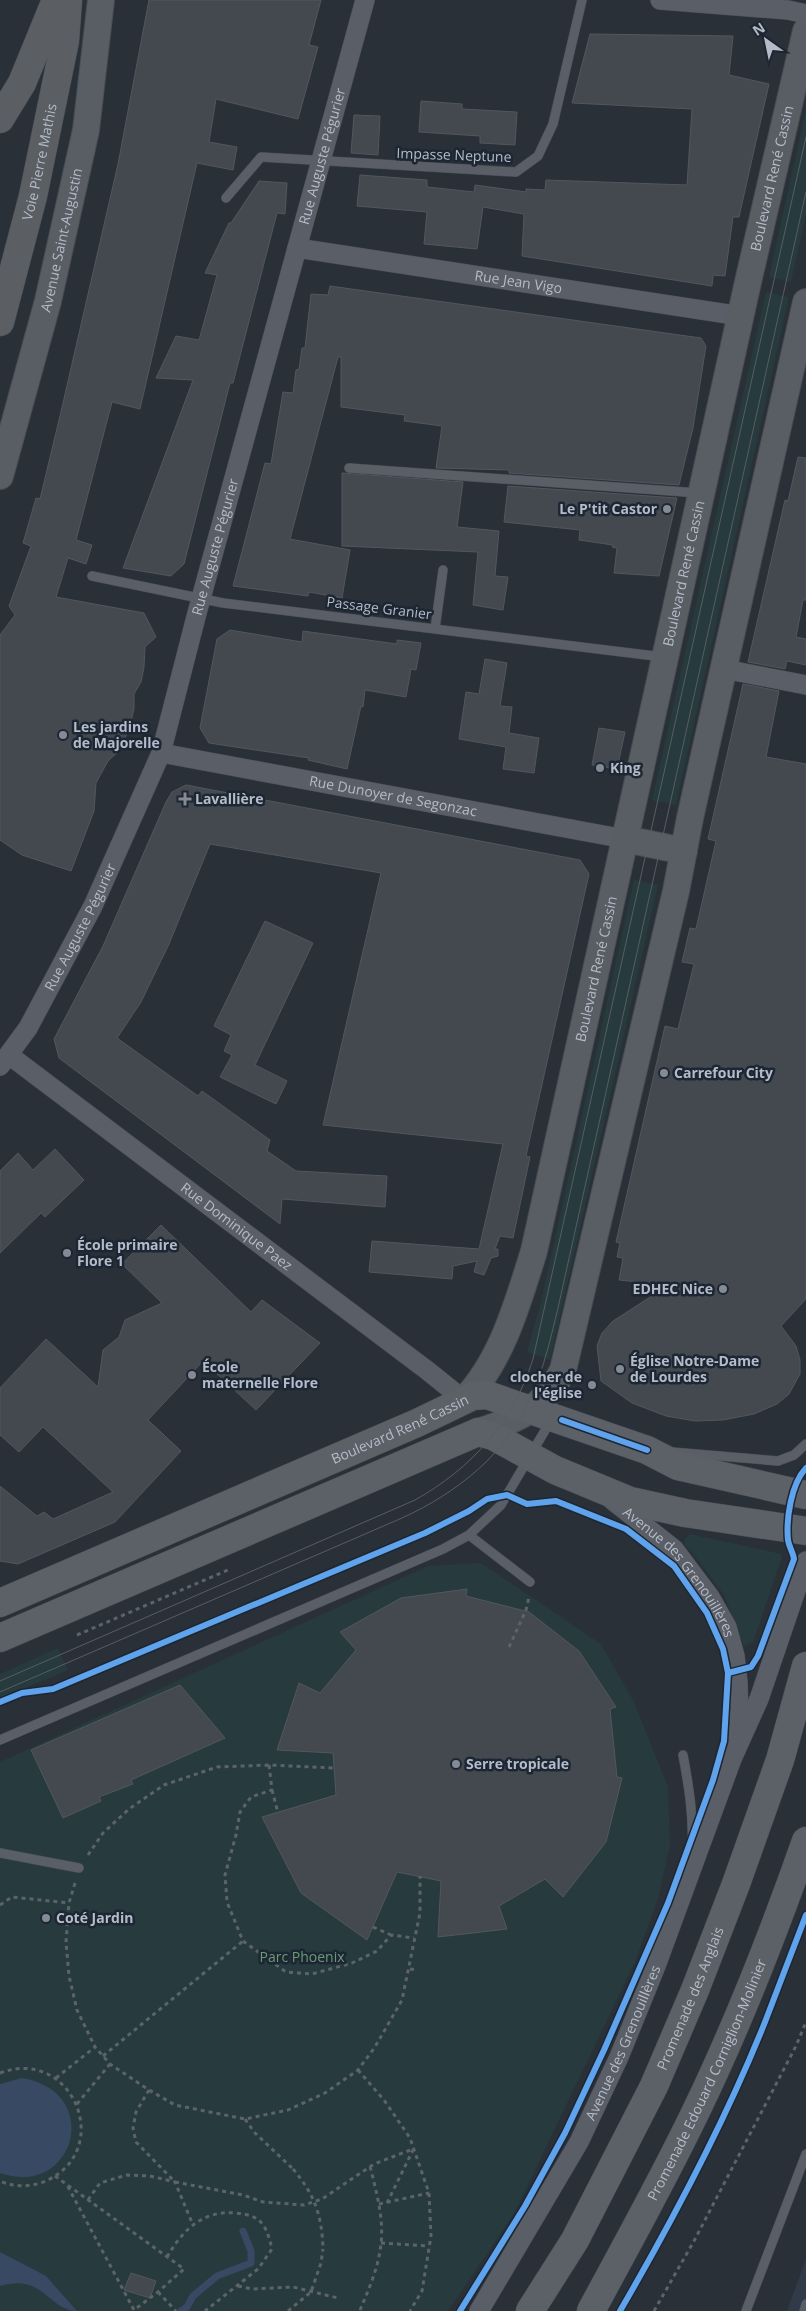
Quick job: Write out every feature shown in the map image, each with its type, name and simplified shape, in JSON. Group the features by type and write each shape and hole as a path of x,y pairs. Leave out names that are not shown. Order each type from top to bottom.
{"highway":[{"path":"0,119 22,83 56,0"},
{"name":"Voie Pierre Mathis","path":"0,322 33,196 65,41 68,0"}],"main road":[{"name":"Avenue Saint-Augustin","path":"0,476 48,301 84,140 101,0"},
{"name":"Boulevard René Cassin","path":"3,1598 408,1427 464,1400 480,1382 499,1346 518,1300 534,1251 806,31"},
{"path":"0,1638 478,1432 515,1419 533,1409 546,1398 557,1382 570,1347 724,669 802,340 806,302"},
{"path":"625,839 684,851"},
{"path":"478,1432 464,1400 487,1395 533,1409 646,1450 678,1466 805,1495"},
{"name":"Avenue des Grenouillères","path":"478,1432 493,1436 530,1458 600,1490 657,1508 806,1531"},
{"name":"Promenade des Anglais","path":"530,2311 575,2240 654,2086 695,1990 736,1884 780,1760 806,1666"},
{"name":"Promenade Edouard Corniglion-Molinier","path":"591,2311 698,2108 775,1927 806,1842"}],"street":[{"name":"Rue Auguste Pégurier","path":"5,1060 28,1028 94,906 161,753 201,598 366,0"},
{"path":"660,0 788,10 806,14"},
{"name":"Rue Jean Vigo","path":"297,248 741,316"},
{"path":"724,669 806,684"},
{"name":"Rue Dunoyer de Segonzac","path":"161,753 625,839"},
{"name":"Rue Dominique Paez","path":"5,1060 420,1365 464,1400"},
{"name":"Avenue des Grenouillères","path":"600,1490 674,1549 710,1597 727,1627 735,1656 738,1682 739,1717 732,1759"},
{"name":"Avenue des Grenouillères","path":"479,2311 587,2125 623,2048 656,1966 732,1759 759,1699 806,1561"},
{"path":"3,1598 18,1613 37,1622"}],"lane":[{"name":"Impasse Neptune","path":"226,198 260,158 516,172 538,156 554,124 582,0"},
{"path":"349,468 702,493"},
{"path":"435,629 443,570"},
{"name":"Passage Granier","path":"92,576 201,598 665,657"},
{"path":"0,1740 443,1549 469,1535 501,1505 547,1427 556,1421 562,1420"},
{"path":"646,1450 778,1461 794,1455 806,1444"},
{"path":"469,1535 530,1582"},
{"path":"683,1755 693,1831 690,1872"},
{"path":"0,1854 79,1868"},
{"path":"746,2311 806,2154"},
{"path":"804,2311 806,2304"}],"path":[{"path":"74,1636 228,1570"},
{"path":"509,1646 526,1610 530,1596 530,1582"},
{"path":"334,1768 269,1765 217,1767 164,1786 129,1809 103,1833 79,1868 69,1903 66,1942 69,1976 77,2010 95,2047 110,2064 149,2090 176,2105 245,2119 288,2110 325,2093 358,2070 375,2047 402,2000 420,1913 420,1876"},
{"path":"269,1765 272,1790 278,1813"},
{"path":"272,1790 251,1797 240,1812 225,1875 227,1902 243,1941 286,1972 312,1974 352,1963 377,1951 391,1935"},
{"path":"0,1905 12,1897 69,1903"},
{"path":"373,1927 391,1935 414,1938"},
{"path":"103,2056 243,1941"},
{"path":"410,1968 418,1970"},
{"path":"654,2311 707,2217 796,2046 806,2022"},
{"path":"56,2078 95,2047"},
{"path":"77,2104 110,2064"},
{"path":"0,2073 25,2068 41,2071 56,2078 68,2090 77,2104 81,2119 81,2136 76,2152 67,2166 55,2176 40,2184 24,2186 0,2181"},
{"path":"358,2070 384,2100 410,2138 429,2193 429,2246 422,2291 410,2311"},
{"path":"149,2090 136,2112 133,2128 136,2142 175,2182 193,2225"},
{"path":"245,2119 255,2133 293,2169 308,2187 318,2210 323,2249 321,2263 311,2292 288,2311"},
{"path":"88,2200 100,2182 127,2175 150,2176 243,2195 263,2202 304,2205 322,2199 370,2166 413,2149"},
{"path":"386,2203 413,2149"},
{"path":"360,2310 372,2284 381,2243 379,2204 370,2166"},
{"path":"55,2176 184,2269 134,2310 67,2185"},
{"path":"379,2204 429,2193"},
{"path":"167,2256 178,2239 193,2225 207,2216 226,2212 252,2214 260,2221 268,2233 272,2249 258,2269 205,2311"},
{"path":"381,2243 429,2246"},
{"path":"238,2286 252,2289 293,2287 338,2298"},
{"path":"158,2292 176,2311"}],"shaded area":[{"path":"806,2259 806,2311 787,2311"}],"green space":[{"path":"806,109 806,215 791,282 769,277"},
{"path":"766,292 789,297 676,805 652,800"},
{"path":"634,880 658,885 550,1360 527,1352 541,1302"},
{"path":"690,1534 781,1554 782,1557 753,1642 744,1646 724,1595 691,1551 685,1546 684,1540"},
{"name":"Parc Phoenix","path":"481,1563 601,1644 634,1702 668,1787 670,1845 658,1899 635,1962 515,2212 448,2311 0,2311 0,1762 428,1566"},
{"path":"58,1648 68,1670 0,1699 0,1674"}],"water":[{"path":"22,2078 48,2087 64,2102 71,2121 70,2140 61,2158 46,2171 26,2177 0,2173 0,2084"},
{"path":"0,2252 46,2276 77,2311 59,2305 36,2288 27,2284 15,2283 0,2286"}],"building":[{"path":"149,0 321,0 309,45 318,47 298,119 216,99 209,142 237,147 233,170 197,163 140,409 112,402 76,540 92,545 86,564 68,558 56,597 144,613 156,637 145,647 144,667 141,682 134,694 134,709 129,729 119,751 108,761 96,783 94,811 71,871 22,855 0,840 0,635 15,615 9,606 31,546 23,543 36,498 40,499 60,416 118,164"},
{"path":"590,34 733,36 729,75 769,84 739,217 733,217 725,276 713,275 712,286 522,256 524,214 483,207 477,249 424,244 427,212 357,206 360,175 427,180 427,187 474,192 475,185 526,192 526,189 545,190 546,180 687,185 692,109 572,103"},
{"path":"421,101 462,104 462,109 517,112 515,145 480,143 480,136 419,132"},
{"path":"354,115 380,116 378,155 351,153"},
{"path":"259,181 287,183 285,214 277,213 233,383 230,383 184,564 171,576 123,568 193,380 156,378 176,336 199,340 217,275 205,273 229,223 231,223"},
{"path":"330,286 701,338 706,346 693,428 679,485 509,473 509,470 436,468 442,426 404,421 405,415 341,407 341,357 338,357 290,539 350,550 342,598 309,592 308,596 233,586 265,463 271,464 283,392 293,393 296,370 299,369 302,348 305,348 311,294 328,295"},
{"path":"798,457 806,458 806,600 803,600 796,637 806,639 806,665 787,661 785,669 748,662 785,500 788,501"},
{"path":"342,473 463,482 457,527 499,531 495,576 508,577 503,610 473,605 478,552 342,546"},
{"path":"508,486 677,498 659,576 614,573 617,548 612,547 613,545 579,540 580,530 504,522"},
{"path":"230,630 302,642 303,631 397,644 397,640 421,643 416,670 411,669 406,697 365,690 363,707 361,706 347,769 308,760 309,758 209,743 200,728 217,639"},
{"path":"485,659 507,663 500,706 512,707 509,733 539,738 534,773 503,769 506,747 459,739 466,692 479,694"},
{"path":"743,684 779,691 766,757 806,764 806,1299 781,1326 796,1346 800,1360 800,1374 789,1394 777,1404 754,1414 723,1420 695,1421 666,1416 632,1403 601,1381 597,1346 602,1333 613,1321 669,1285 619,1280 623,1258 617,1257 620,1243 616,1242 665,1026 678,1029 694,964 682,962 690,928 696,929 716,841 708,839"},
{"path":"599,728 625,732 617,769 592,765"},
{"path":"186,785 580,860 589,874 526,1156 530,1157 513,1238 500,1236 495,1249 498,1249 498,1256 491,1258 484,1275 474,1272 477,1261 453,1266 452,1279 369,1272 372,1241 479,1249 503,1144 323,1125 381,873 210,844 169,944 141,1002 117,1038 198,1096 202,1091 270,1140 267,1151 296,1171 387,1176 385,1207 282,1199 280,1224 59,1058 54,1039 103,946 166,802 172,792"},
{"path":"265,921 313,943 255,1065 287,1081 276,1104 220,1077 232,1055 224,1051 231,1035 214,1026"},
{"path":"55,1149 84,1180 45,1217 41,1213 0,1253 0,1171 18,1153 33,1170"},
{"path":"161,1225 251,1312 262,1300 320,1343 256,1410 203,1361 148,1420 181,1451 115,1522 18,1564 0,1561 0,1486 37,1516 44,1512 53,1519 113,1492 43,1427 19,1452 0,1435 0,1388 46,1339 98,1387 103,1350 119,1337 125,1320 162,1303 122,1264"},
{"name":"Serre tropicale","path":"467,1589 466,1596 529,1612 579,1651 616,1707 610,1709 617,1777 622,1778 606,1842 563,1897 545,1879 499,1906 507,1929 438,1937 441,1881 397,1872 367,1940 301,1893 262,1817 336,1795 333,1753 277,1750 299,1683 320,1693 356,1650 340,1632 401,1598"},
{"path":"180,1685 225,1738 131,1780 133,1784 99,1797 101,1801 63,1818 31,1750"},
{"path":"131,2273 156,2281 150,2298 124,2290"}],"waterway":[{"path":"181,2311 187,2307 193,2296 217,2276 251,2263 251,2251 243,2231"}],"tram line":[{"path":"0,1681 415,1500 455,1473 488,1441 502,1423 525,1382 533,1359 806,137"},
{"path":"0,1692 422,1508 479,1469 495,1453 522,1416 540,1374 558,1308 806,192"}],"cycle path":[{"path":"562,1420 647,1450"},
{"path":"728,1673 751,1667 758,1656 794,1559 788,1540 789,1512 793,1492 806,1468"},
{"path":"0,1702 22,1693 53,1689 425,1533 469,1511 487,1499 507,1495 527,1504 556,1501 626,1529 674,1566 707,1613 723,1649 728,1673 724,1741 713,1780 668,1903 604,2050 565,2133 525,2206 460,2311"},
{"path":"620,2311 660,2241 716,2133 750,2059 806,1915"}],"place":[{"name":"Le P'tit Castor","path":"667,509"},
{"name":"Les jardins de Majorelle","path":"63,735"},
{"name":"King","path":"600,768"},
{"name":"Lavallière","path":"185,799"},
{"name":"Carrefour City","path":"664,1073"},
{"name":"École primaire Flore 1","path":"67,1253"},
{"name":"EDHEC Nice","path":"723,1289"},
{"name":"Église Notre-Dame de Lourdes","path":"620,1369"},
{"name":"École maternelle Flore","path":"192,1375"},
{"name":"clocher de l'église","path":"592,1385"},
{"name":"Serre tropicale","path":"456,1764"},
{"name":"Coté Jardin","path":"46,1918"}]}
